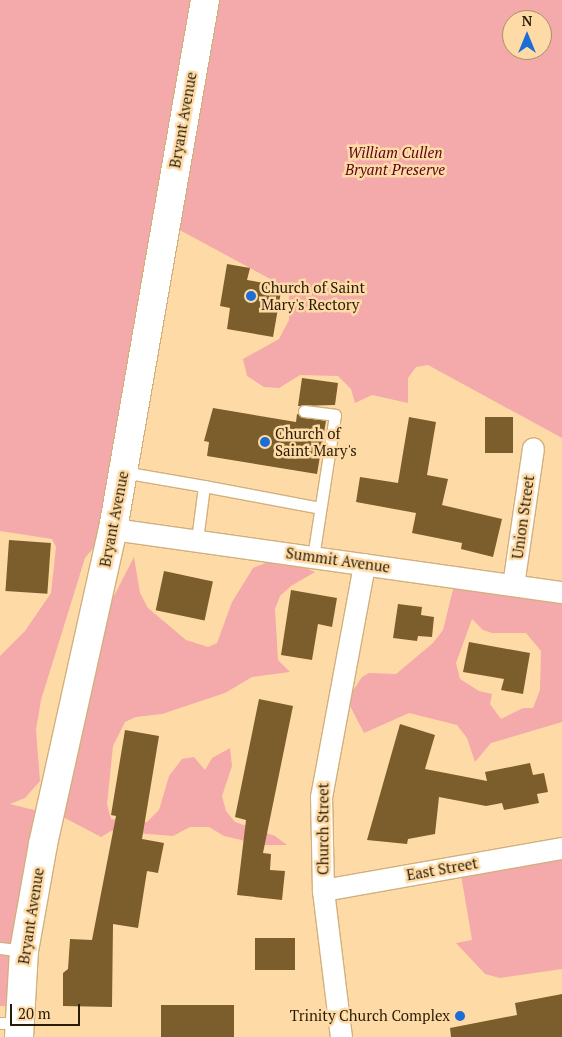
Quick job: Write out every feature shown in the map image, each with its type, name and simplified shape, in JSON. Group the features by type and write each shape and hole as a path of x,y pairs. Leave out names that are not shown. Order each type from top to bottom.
{"main road":[{"name":"Bryant Avenue","path":"13,1028 12,950 43,844 113,529 205,0"}],"street":[{"name":"Union Street","path":"513,585 533,448"},
{"name":"Summit Avenue","path":"113,529 562,592"},
{"name":"Church Street","path":"341,1037 323,890 320,828 323,774 364,564"},
{"name":"East Street","path":"323,890 562,848"}],"lane":[{"path":"304,411 334,416 313,557"},
{"path":"123,472 320,508"},
{"path":"197,540 204,486"}],"green space":[{"name":"William Cullen Bryant Preserve","path":"0,0 562,0 562,438 428,365 416,367 408,378 408,403 372,395 355,403 351,389 338,376 300,375 279,388 264,387 247,376 243,359 279,339 289,320 289,289 174,227 110,528 85,558 41,700 36,730 40,781 25,798 10,804 50,814 20,1006 0,1006 0,656 25,631 51,593 56,547 52,539 0,531"},
{"path":"134,557 140,593 148,608 186,640 208,647 217,643 232,602 253,568 271,561 295,563 315,572 291,586 280,596 275,609 278,660 290,672 252,677 225,693 162,714 136,717 125,722 113,746 107,804 111,819 147,822 159,810 169,776 182,759 194,757 205,770 212,758 230,748 232,766 222,796 226,811 235,822 275,836 287,845 263,845 224,836 209,827 190,827 173,836 111,831 101,837 63,817 61,812 78,752 98,627"},
{"path":"462,566 474,576 562,594 562,722 491,743 475,762 467,738 457,725 409,713 364,733 350,706 352,692 362,677 369,673 396,674 433,643 443,630 456,577","holes":["472,619 483,630 492,633 526,633 541,651 540,690 533,708 523,708 501,719 490,704 492,694 479,691 460,679 456,663"]},
{"path":"562,846 562,969 500,978 485,974 456,943 472,940 460,869"}],"building":[{"name":"Church of Saint Mary's Rectory","path":"227,264 250,268 247,280 282,286 273,337 227,329 230,308 220,306"},
{"path":"302,378 338,383 335,405 298,406"},
{"name":"Church of Saint Mary's","path":"213,408 296,422 297,414 326,421 317,474 207,456 209,442 204,441"},
{"path":"409,417 436,422 427,475 448,479 442,505 502,519 493,557 461,549 462,543 412,533 416,513 356,502 360,477 398,483"},
{"path":"485,417 513,417 513,453 485,453"},
{"path":"9,540 51,543 47,594 5,591"},
{"path":"164,571 213,581 205,621 156,610"},
{"path":"291,590 337,598 332,627 318,624 312,660 281,655"},
{"path":"398,604 422,607 421,615 434,617 432,637 418,636 417,641 393,638"},
{"path":"469,642 530,653 523,694 501,690 504,679 463,672"},
{"path":"259,699 293,706 263,853 271,854 270,870 285,871 282,900 237,895 246,820 235,817"},
{"path":"400,724 435,735 425,769 487,781 485,772 530,763 533,775 544,773 548,792 537,794 539,803 504,810 502,803 486,806 439,797 435,834 408,839 407,844 367,840"},
{"path":"125,730 159,736 142,839 164,843 158,873 147,871 138,928 113,924 112,1007 63,1006 63,973 68,969 70,939 92,940 116,816 111,815"},
{"path":"255,938 295,938 295,970 255,970"},
{"path":"562,994 562,1037 451,1037 450,1028 517,1015 515,1003"},
{"path":"161,1005 234,1005 234,1037 161,1037"}],"place":[{"name":"Church of Saint Mary's Rectory","path":"251,296"},
{"name":"Church of Saint Mary's","path":"265,442"},
{"name":"Trinity Church Complex","path":"460,1016"}]}
